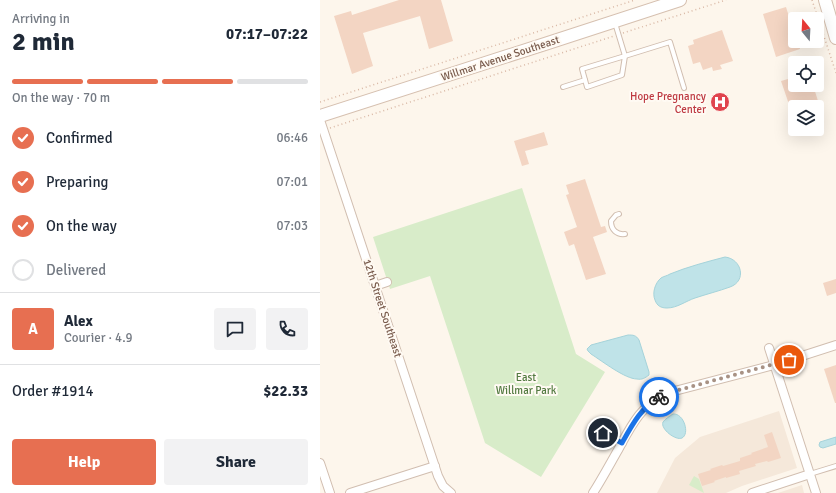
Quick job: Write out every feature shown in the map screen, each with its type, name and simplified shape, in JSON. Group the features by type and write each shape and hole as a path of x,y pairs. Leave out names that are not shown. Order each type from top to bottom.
{"main road":[{"name":"Willmar Avenue Southeast","path":"320,116 680,0"},
{"path":"824,0 836,38"}],"street":[{"name":"12th Street Southeast","path":"320,120 435,466 443,486 451,493"},
{"path":"375,286 387,282"},
{"path":"594,493 637,417 648,405 660,396 836,345"},
{"path":"769,348 816,493"},
{"path":"603,433 622,443"},
{"path":"320,464 330,493"},
{"path":"350,493 435,466"},
{"path":"752,493 810,474"}],"lane":[{"path":"614,22 625,56 622,75 587,87 582,69 625,56 670,42 684,88"},
{"path":"563,87 585,80"},
{"path":"619,214 616,215 611,221 612,229 615,232 626,234"},
{"path":"810,474 836,466"}],"path":[{"path":"320,102 635,0"},
{"path":"323,130 726,0"},
{"path":"812,0 836,73"}],"shaded area":[{"path":"779,411 797,468 742,486 726,493 657,493 675,458 700,437"},
{"path":"802,485 804,493 778,493"}],"green space":[{"name":"East Willmar Park","path":"522,188 576,354 605,372 541,477 485,443 430,276 390,289 373,237"},
{"path":"694,476 699,479 704,493 689,485"}],"water":[{"path":"725,257 731,259 739,266 739,280 735,284 674,307 663,308 657,304 654,297 654,291 661,278 676,271"},
{"path":"628,335 637,337 639,340 649,372 649,375 643,378 632,378 620,373 591,354 587,349 591,345"},
{"path":"673,414 680,417 685,424 686,432 682,438 676,438 669,434 664,428 663,422"},
{"path":"836,437 836,444 823,448 820,447 820,442"}],"building":[{"path":"399,0 441,0 453,41 429,49 420,16 363,33 373,66 352,74 334,16 351,11 352,15"},
{"path":"786,7 788,13 788,48 800,49 776,57 763,14"},
{"path":"722,30 733,61 720,65 722,69 713,71 712,67 703,70 700,62 693,64 688,46 694,44 693,40"},
{"path":"788,79 788,92 815,92 818,100 788,100 788,101 781,81"},
{"path":"544,132 548,145 525,151 529,164 522,166 514,141"},
{"path":"585,179 601,227 605,226 607,232 593,237 606,274 586,280 574,244 569,246 564,232 577,227 566,195 569,194 566,185"},
{"path":"836,279 836,293 827,296 823,283"},
{"path":"836,365 836,403 835,403 824,369"},
{"path":"772,432 781,458 755,464 756,466 739,471 740,474 726,477 702,486 698,474 722,465 740,461 740,458 768,447 764,435"}],"way so far":[{"path":"659,397 667,393 789,360"}],"place":[{"name":"Hope Pregnancy Center","path":"720,102"}],"route":[{"path":"603,433 622,443 637,417 648,405 659,397"}]}
